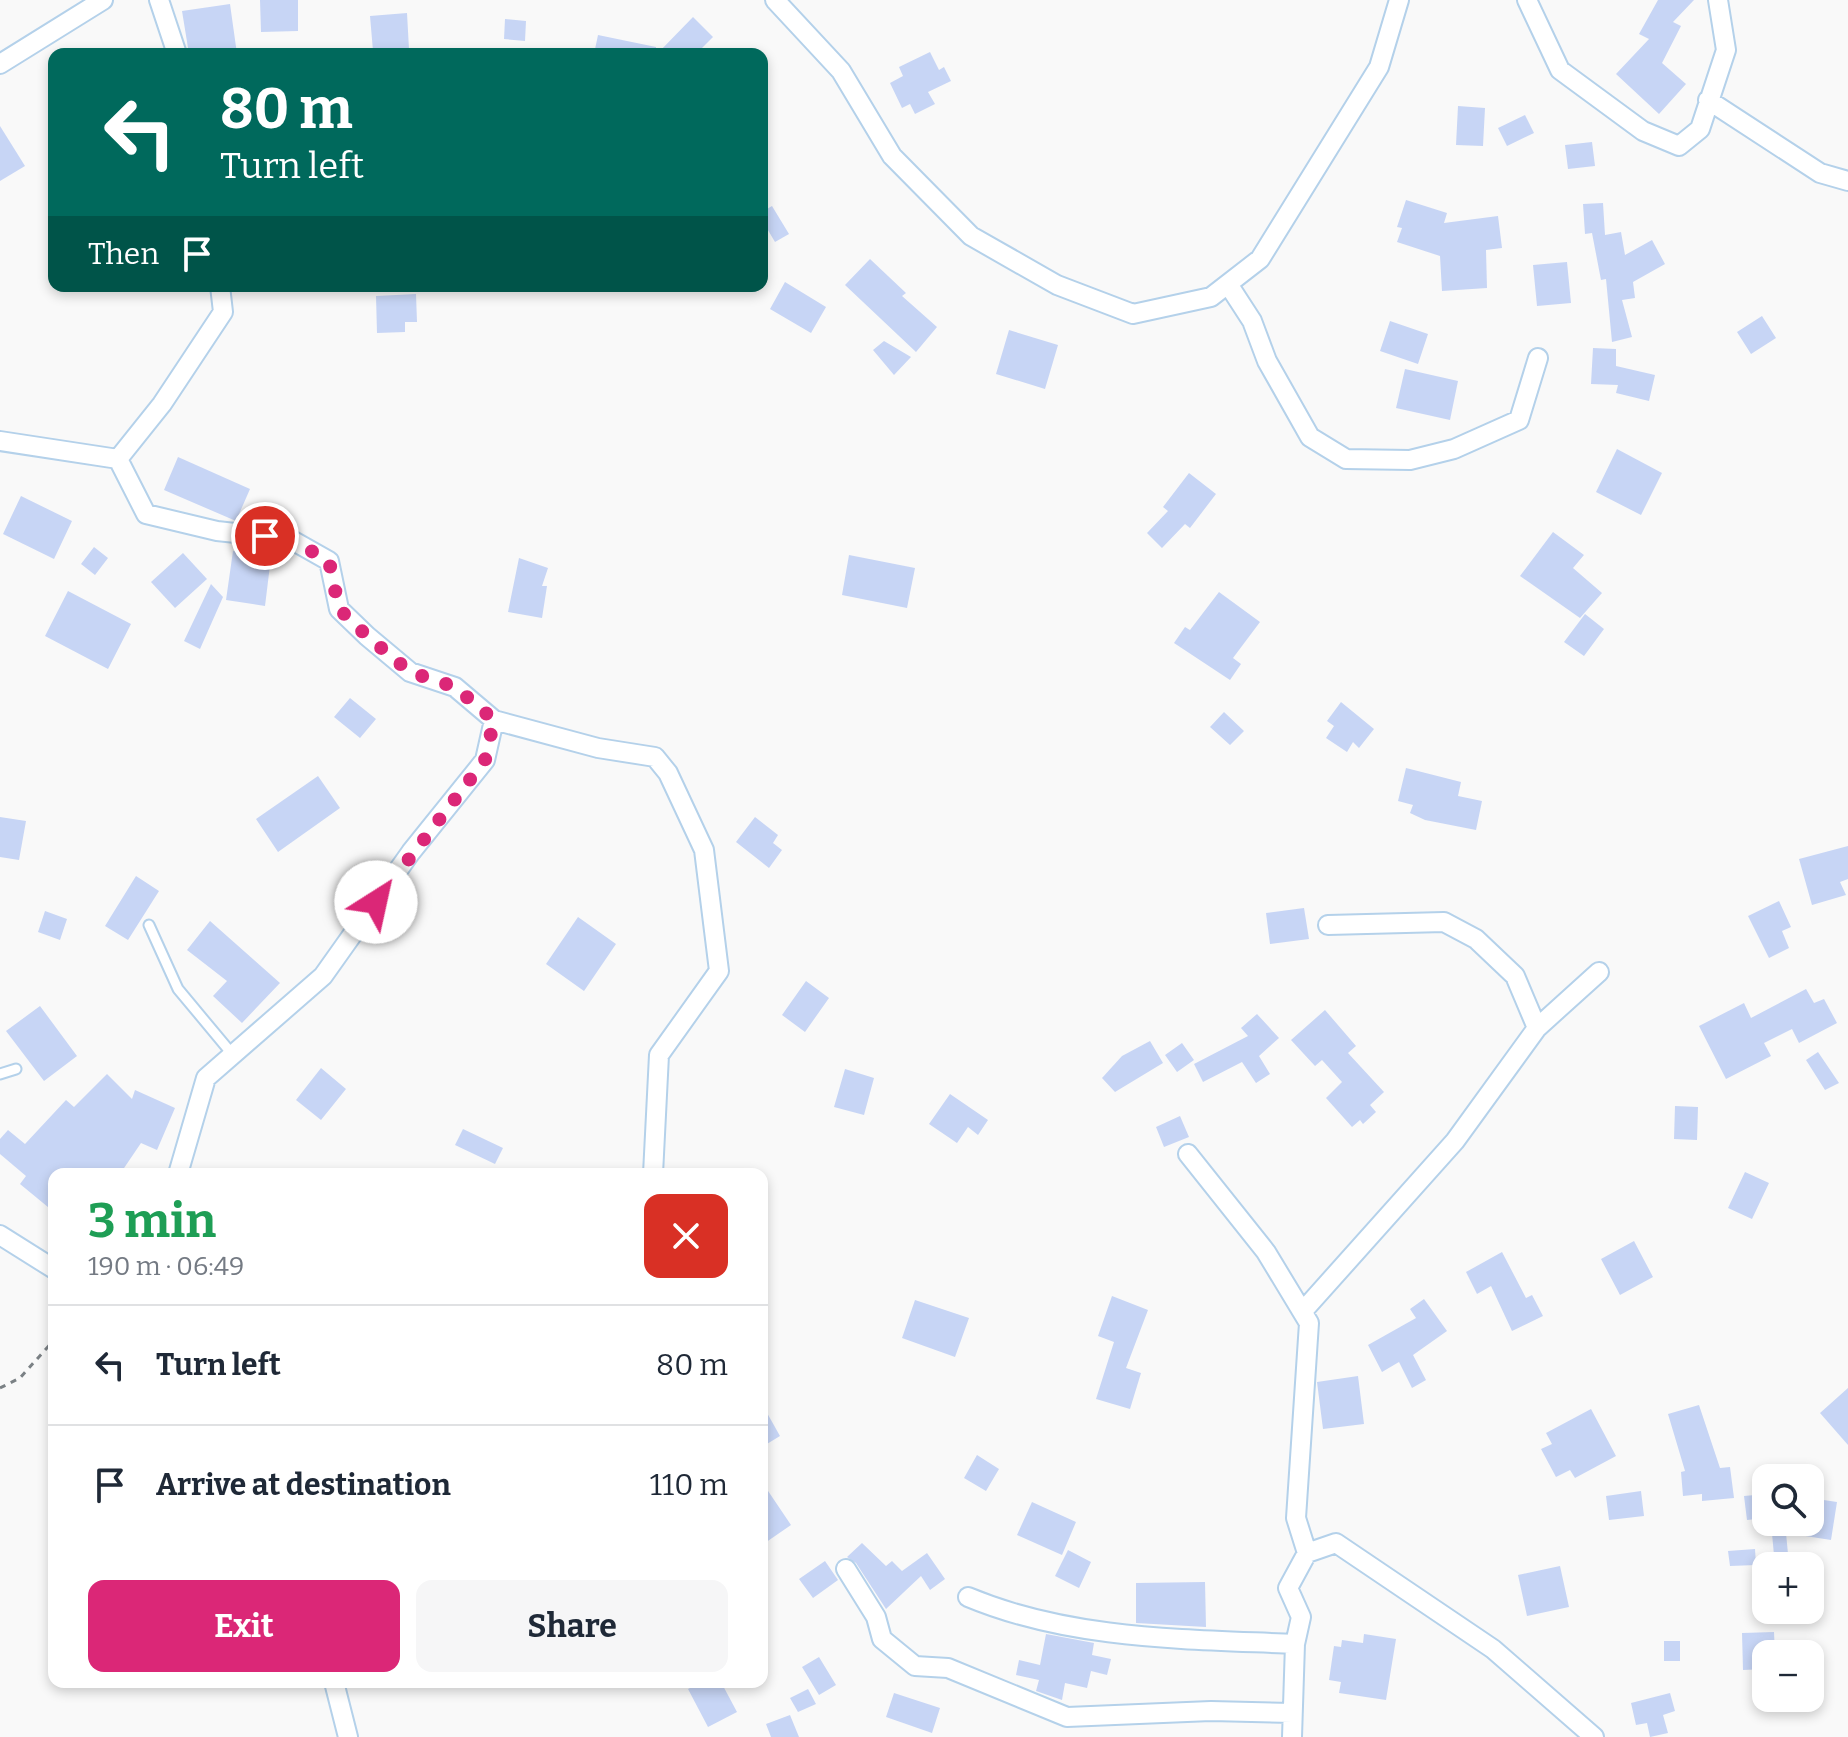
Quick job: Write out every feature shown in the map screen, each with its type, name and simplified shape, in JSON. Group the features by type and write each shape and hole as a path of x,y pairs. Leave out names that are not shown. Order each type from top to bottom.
{"street":[{"path":"0,64 103,0"},
{"path":"159,0 175,48"},
{"path":"775,0 841,71 892,156 971,236 1057,285 1133,314 1211,297 1260,259 1379,67 1399,0"},
{"path":"1527,0 1560,70 1643,131 1679,146 1700,129 1726,50 1718,0"},
{"path":"1708,100 1820,173 1848,181"},
{"path":"1228,284 1252,321 1267,361 1310,437 1346,459 1410,460 1454,449 1519,420 1538,358"},
{"path":"118,459 162,404 223,312 221,292"},
{"path":"0,441 118,459"},
{"path":"118,459 146,514 217,531 290,539 329,561 339,609 367,636 410,672 455,687 494,720 598,748 655,757 668,773 704,850 719,971 659,1055 653,1168"},
{"path":"180,1168 206,1078 323,976 411,852 485,760 494,720"},
{"path":"1328,925 1444,922 1476,939 1515,976 1537,1028"},
{"path":"1303,1311 1455,1141 1537,1028 1599,972"},
{"path":"1188,1154 1266,1252 1309,1323 1296,1518 1307,1553"},
{"path":"0,1235 48,1265"},
{"path":"1292,1737 1295,1644 1301,1617 1288,1588 1307,1553 1336,1543 1493,1649 1594,1737"},
{"path":"846,1569 876,1617 882,1639 915,1666 948,1668 1067,1717 1211,1711 1292,1713"},
{"path":"968,1597 1015,1616 1103,1632 1295,1644"},
{"path":"336,1688 348,1737"}],"lane":[{"path":"149,925 178,989 233,1055"},
{"path":"0,1074 16,1069"}],"path":[{"path":"0,1388 20,1378 48,1347"}],"building":[{"path":"260,0 298,0 298,31 261,32"},
{"path":"1658,0 1694,0 1673,22 1681,26 1662,63 1686,84 1659,114 1616,74 1649,39 1639,34"},
{"path":"230,4 236,48 188,48 182,11"},
{"path":"407,13 409,48 373,48 370,16"},
{"path":"693,17 713,37 702,48 663,48"},
{"path":"505,19 526,21 525,41 504,39"},
{"path":"598,35 656,47 656,48 595,48"},
{"path":"930,52 939,70 944,67 951,81 928,92 935,104 915,114 910,104 902,108 890,83 903,76 899,67"},
{"path":"1458,106 1485,108 1483,146 1456,145"},
{"path":"1525,115 1534,133 1507,146 1498,128"},
{"path":"0,126 25,166 0,181"},
{"path":"1592,142 1595,166 1568,169 1565,145"},
{"path":"1406,200 1447,213 1444,223 1498,216 1502,248 1486,250 1487,288 1442,291 1440,256 1397,242 1402,228 1397,227"},
{"path":"1603,203 1605,235 1621,232 1625,255 1652,240 1665,264 1633,282 1635,298 1622,300 1632,337 1612,342 1606,279 1601,280 1592,233 1585,234 1583,204"},
{"path":"772,206 789,234 775,242 768,230 768,208"},
{"path":"870,259 906,293 902,296 937,327 916,352 845,285"},
{"path":"1567,262 1571,303 1537,306 1533,265"},
{"path":"785,282 826,307 811,333 770,309"},
{"path":"416,294 417,322 405,322 405,332 377,333 376,296"},
{"path":"1762,316 1776,338 1751,354 1737,332"},
{"path":"1390,321 1428,334 1418,364 1380,351"},
{"path":"1009,330 1058,345 1045,389 996,374"},
{"path":"884,341 911,357 894,375 873,350"},
{"path":"1593,348 1616,349 1616,366 1655,375 1649,401 1616,393 1618,385 1591,384"},
{"path":"1405,369 1458,381 1450,420 1396,408"},
{"path":"1617,449 1662,473 1641,515 1596,492"},
{"path":"178,457 250,489 236,521 164,490"},
{"path":"1189,473 1216,494 1190,528 1185,524 1162,548 1147,533 1168,511 1163,507"},
{"path":"21,496 72,521 54,559 3,534"},
{"path":"1553,532 1584,555 1573,568 1602,593 1580,618 1520,576"},
{"path":"94,547 108,558 95,575 81,564"},
{"path":"233,551 271,557 265,606 226,600"},
{"path":"183,553 207,579 175,608 151,582"},
{"path":"849,555 915,568 907,608 842,595"},
{"path":"519,558 548,568 542,586 547,586 542,618 508,612"},
{"path":"211,584 223,597 200,649 184,641"},
{"path":"68,591 131,624 108,669 45,636"},
{"path":"1219,592 1260,622 1233,658 1241,664 1230,680 1174,643 1185,627 1190,630"},
{"path":"1585,614 1604,629 1584,656 1564,642"},
{"path":"350,698 376,719 360,738 334,717"},
{"path":"1341,702 1374,729 1359,748 1353,742 1347,752 1326,738 1334,726 1327,721"},
{"path":"1224,712 1244,731 1230,745 1210,727"},
{"path":"1406,768 1461,782 1458,796 1482,801 1476,830 1425,820 1410,813 1413,805 1398,801"},
{"path":"318,776 340,808 278,852 256,819"},
{"path":"0,817 26,821 19,860 0,857"},
{"path":"755,817 778,835 773,843 782,850 769,868 736,842"},
{"path":"1848,846 1848,879 1840,882 1846,895 1812,905 1799,859"},
{"path":"136,876 159,891 128,940 105,926"},
{"path":"1779,901 1791,927 1782,931 1789,948 1769,958 1748,916"},
{"path":"1304,908 1309,939 1270,944 1266,913"},
{"path":"45,911 67,919 60,940 38,932"},
{"path":"578,917 616,944 584,991 546,964"},
{"path":"210,921 280,983 242,1023 213,996 227,981 187,950"},
{"path":"806,981 829,998 805,1032 782,1015"},
{"path":"1806,989 1814,1003 1824,999 1837,1023 1799,1043 1792,1029 1764,1043 1771,1056 1726,1079 1699,1026 1744,1003 1751,1018"},
{"path":"40,1006 77,1056 44,1081 6,1031"},
{"path":"1325,1010 1356,1046 1348,1053 1384,1092 1370,1105 1376,1112 1363,1124 1360,1120 1352,1127 1326,1098 1342,1082 1322,1060 1315,1066 1291,1040"},
{"path":"1257,1014 1279,1038 1259,1056 1270,1074 1256,1083 1242,1062 1203,1082 1194,1064 1248,1036 1241,1028"},
{"path":"1150,1041 1163,1063 1115,1092 1102,1078 1122,1056"},
{"path":"1182,1043 1194,1060 1177,1072 1165,1055"},
{"path":"1818,1052 1839,1083 1825,1090 1806,1060"},
{"path":"321,1068 346,1089 321,1120 296,1100"},
{"path":"845,1069 874,1078 864,1115 834,1107"},
{"path":"107,1074 132,1099 135,1090 175,1108 157,1150 141,1143 124,1168 48,1168 48,1207 20,1184 26,1176 0,1154 0,1139 8,1130 25,1144 66,1100 74,1107"},
{"path":"950,1094 988,1120 978,1135 968,1127 957,1143 929,1124"},
{"path":"1675,1106 1698,1107 1697,1140 1674,1139"},
{"path":"1180,1116 1189,1137 1164,1147 1156,1127"},
{"path":"463,1129 503,1148 495,1164 455,1145"},
{"path":"1745,1172 1769,1183 1752,1219 1728,1208"},
{"path":"1634,1241 1653,1277 1620,1295 1601,1259"},
{"path":"1502,1252 1526,1298 1532,1295 1543,1316 1512,1331 1491,1286 1477,1294 1466,1272"},
{"path":"1112,1296 1148,1310 1126,1368 1141,1373 1130,1409 1096,1399 1114,1342 1098,1336"},
{"path":"1424,1299 1447,1331 1413,1355 1426,1380 1412,1388 1399,1362 1382,1372 1368,1345 1416,1318 1410,1309"},
{"path":"915,1300 969,1318 955,1357 902,1338"},
{"path":"1358,1376 1364,1424 1323,1429 1317,1382"},
{"path":"1848,1388 1848,1445 1820,1413"},
{"path":"1699,1405 1720,1468 1730,1467 1734,1498 1702,1501 1702,1494 1683,1496 1681,1472 1685,1471 1668,1414"},
{"path":"1591,1409 1616,1456 1575,1478 1570,1470 1556,1477 1541,1449 1552,1444 1546,1433"},
{"path":"768,1415 780,1436 768,1443"},
{"path":"977,1455 999,1469 986,1491 964,1478"},
{"path":"768,1491 791,1525 768,1541"},
{"path":"1641,1491 1644,1516 1609,1520 1606,1496"},
{"path":"1752,1495 1752,1519 1747,1520 1744,1496"},
{"path":"1824,1500 1837,1502 1831,1540 1805,1536 1824,1536"},
{"path":"1032,1502 1076,1522 1062,1555 1017,1535"},
{"path":"1772,1536 1786,1536 1788,1552 1774,1552"},
{"path":"862,1543 886,1566 892,1561 902,1571 927,1553 945,1579 930,1590 921,1576 886,1609 856,1563 847,1557"},
{"path":"1755,1549 1752,1552 1752,1565 1730,1566 1728,1551"},
{"path":"1068,1550 1091,1562 1079,1588 1055,1576"},
{"path":"825,1561 838,1580 813,1598 799,1579"},
{"path":"1560,1566 1569,1607 1527,1616 1518,1575"},
{"path":"1205,1582 1206,1627 1136,1623 1136,1583"},
{"path":"1774,1632 1774,1640 1752,1640 1752,1670 1743,1670 1742,1633"},
{"path":"1046,1634 1094,1643 1092,1655 1111,1659 1107,1675 1091,1671 1087,1688 1065,1683 1062,1700 1036,1691 1039,1680 1016,1675 1019,1660 1040,1665"},
{"path":"1364,1634 1396,1639 1386,1700 1339,1693 1341,1682 1329,1680 1334,1646 1341,1647 1342,1640 1363,1643"},
{"path":"1664,1641 1680,1641 1680,1661 1664,1661"},
{"path":"819,1657 836,1685 819,1695 802,1667"},
{"path":"724,1688 737,1712 708,1727 688,1689"},
{"path":"808,1689 816,1704 798,1712 790,1698"},
{"path":"894,1693 940,1708 932,1733 886,1717"},
{"path":"1670,1693 1675,1711 1663,1715 1668,1733 1650,1737 1647,1723 1636,1725 1631,1703"},
{"path":"790,1715 799,1737 771,1737 766,1724"}],"route":[{"path":"265,536 290,539 329,561 339,609 367,636 410,672 455,687 494,720 485,760 411,852 376,902"}]}
